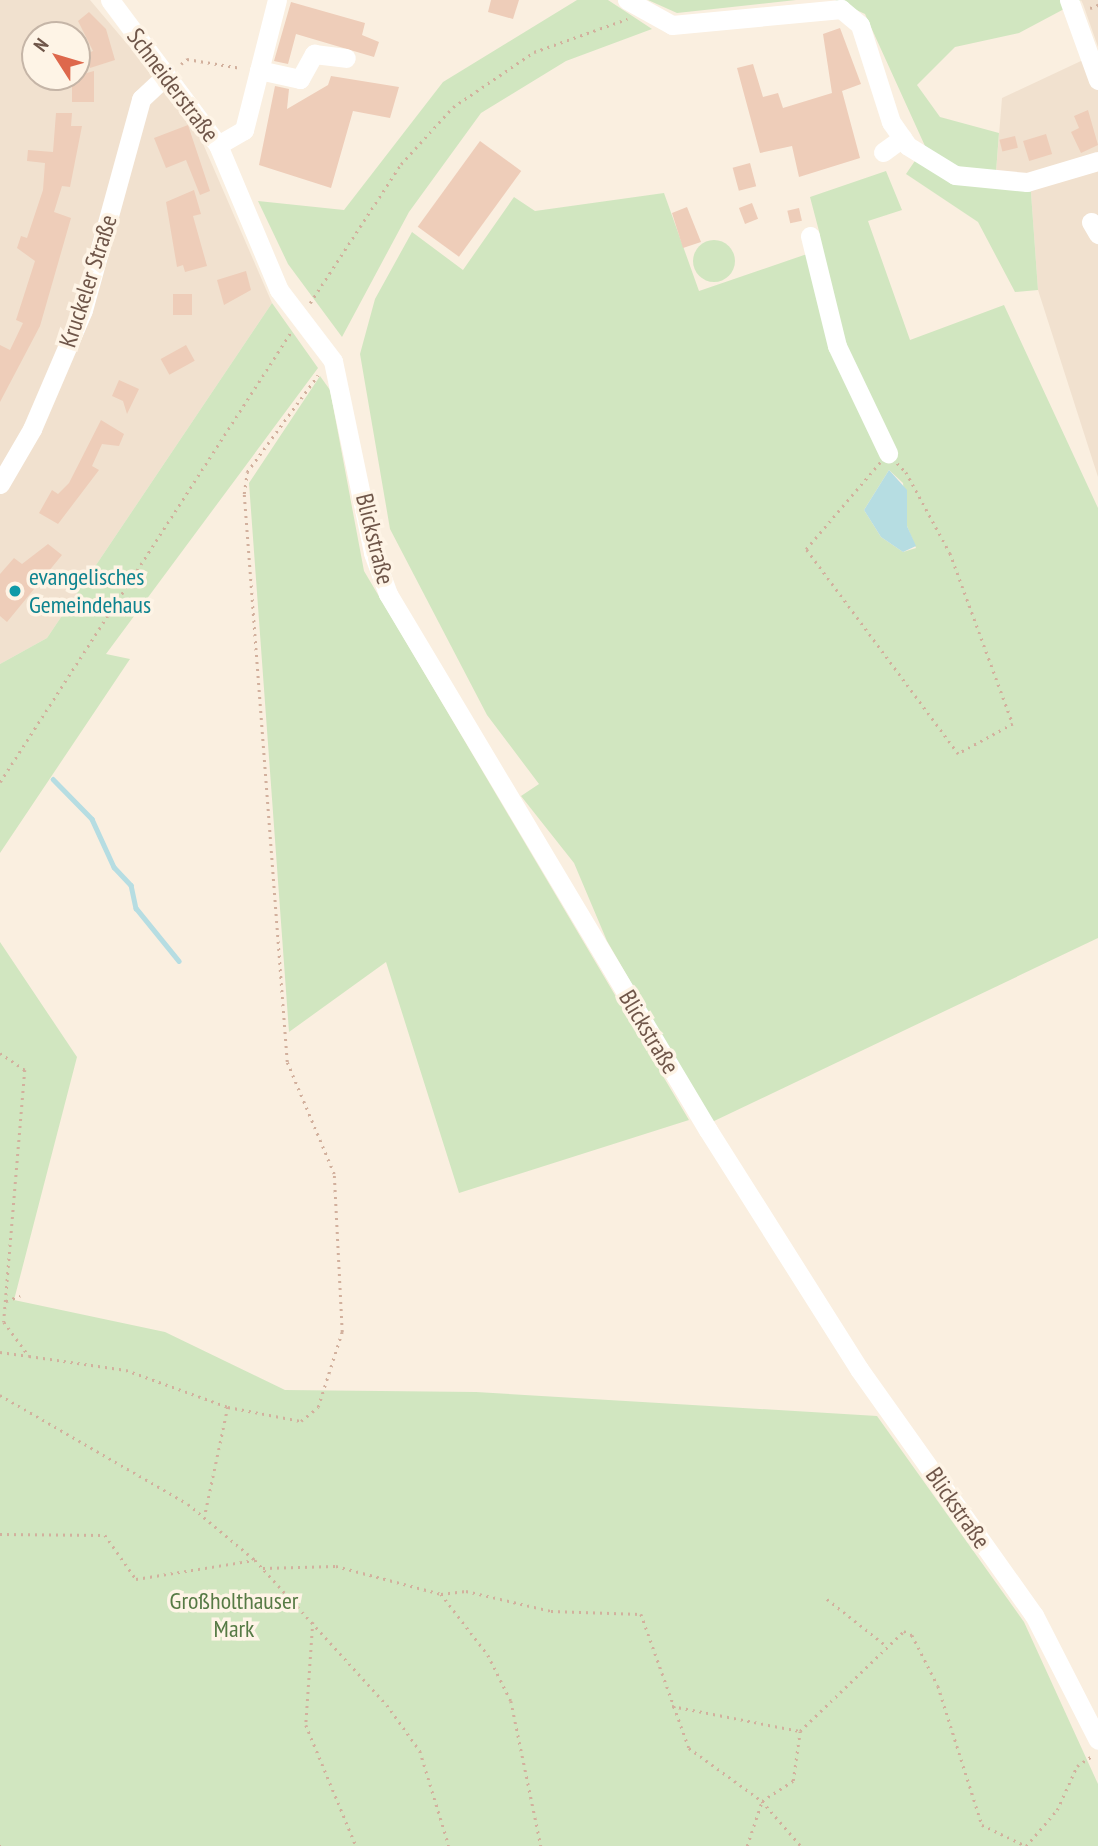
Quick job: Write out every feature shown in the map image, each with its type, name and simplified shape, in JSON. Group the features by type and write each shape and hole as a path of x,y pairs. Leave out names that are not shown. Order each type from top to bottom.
{"street":[{"name":"Schneiderstraße","path":"110,0 218,145 279,290"},
{"path":"218,145 244,130 276,0"},
{"path":"627,0 644,13 672,25 841,9 860,25 882,105 902,138 955,175 983,182 1036,180 1098,160"},
{"path":"1069,0 1098,80"},
{"path":"259,70 300,79 314,54 346,58"},
{"name":"Kruckeler Straße","path":"0,484 83,310 141,99 166,76"},
{"path":"883,152 902,138"},
{"path":"810,236 837,346 888,453"},
{"name":"Blickstraße","path":"279,290 333,361 373,553 388,594 708,1130 859,1369 1034,1615 1098,1740"}],"path":[{"path":"306,309 401,164 453,107 534,52 644,13"},
{"path":"166,76 187,59 259,70"},
{"path":"0,782 298,321"},
{"path":"0,1352 126,1370 228,1408 301,1421 318,1407 342,1332 334,1174 287,1062 244,494 247,472 333,361"},
{"path":"888,453 906,472 950,553 1013,724 958,754 806,549 888,453"},
{"path":"0,1053 25,1070 4,1322 29,1356"},
{"path":"6,1301 20,1296"},
{"path":"0,1395 205,1515 263,1568 313,1622 419,1751 449,1846"},
{"path":"205,1515 228,1408"},
{"path":"0,1534 105,1535 136,1579 255,1560"},
{"path":"263,1568 336,1566 441,1594 466,1591 551,1611 641,1614 689,1748 762,1801 801,1846"},
{"path":"441,1594 488,1655 511,1701 541,1846"},
{"path":"827,1599 884,1644"},
{"path":"313,1622 306,1725 356,1846"},
{"path":"747,1846 762,1801 793,1781 800,1731 884,1644 904,1631 912,1634 955,1729 982,1825 1026,1846 1057,1810 1077,1766 1098,1752"},
{"path":"672,1706 800,1731"}],"shaded area":[{"path":"0,0 90,0 194,123 272,303 47,638 0,664"},
{"path":"1081,0 1098,0 1098,47 1083,4"},
{"path":"1098,53 1098,477 1038,290 1030,179 996,172 1002,98"}],"green space":[{"path":"577,0 608,0 652,29 566,61 481,113 409,212 342,337 288,264 258,201 344,210 443,82"},
{"path":"648,0 796,0 677,13"},
{"path":"835,0 1081,0 1019,33 955,47 917,85 940,117 999,133 996,172 1030,179 1038,290 1015,292 978,222 906,174 925,146 865,14"},
{"path":"886,171 902,210 868,221 910,340 1004,305 1098,508 1098,938 712,1122 607,941 574,863 521,796 539,784 487,715 390,529 360,354 375,299 412,232 463,270 514,197 535,211 664,193 699,291 807,254 820,235 810,197","holes":["889,470 903,483 907,526 916,548 903,552 881,537 864,510"]},
{"path":"714,240 729,246 735,261 729,276 714,282 699,276 693,261 699,246"},
{"path":"272,303 318,368 106,654 130,659 0,853 0,664 47,638"},
{"path":"320,376 330,390 364,571 689,1120 459,1193 386,962 289,1032 249,483"},
{"name":"Großholthauser Mark","path":"0,942 77,1057 14,1300 165,1332 285,1390 476,1392 877,1416 1024,1622 1098,1784 1098,1846 0,1846"}],"water":[{"path":"889,470 907,490 907,526 916,546 903,552 881,537 864,510"}],"building":[{"path":"491,0 519,0 513,19 488,12"},
{"path":"291,2 365,23 362,35 379,42 374,57 296,34 288,64 274,61"},
{"path":"89,12 106,29 115,60 91,68 91,21 78,21"},
{"path":"840,28 861,84 842,91 860,158 799,177 792,146 760,153 737,68 753,64 763,97 778,93 783,108 832,93 823,34"},
{"path":"94,71 94,102 72,102 72,91 91,91 91,72"},
{"path":"331,76 399,87 390,118 353,111 331,188 259,165 275,86 289,89 287,109 328,85"},
{"path":"1088,110 1098,145 1081,153 1071,132 1079,128 1074,116"},
{"path":"56,113 72,113 71,126 82,126 70,187 62,186 54,212 71,218 40,326 0,402 0,345 10,350 23,323 16,320 35,261 17,248 21,236 27,238 43,190 45,163 27,161 28,150 53,152"},
{"path":"188,125 210,191 200,195 186,160 166,168 154,138"},
{"path":"1046,134 1052,154 1029,161 1023,141"},
{"path":"1015,136 1018,148 1002,152 999,140"},
{"path":"480,141 521,171 459,257 418,227"},
{"path":"750,163 756,186 739,191 733,168"},
{"path":"194,190 201,214 193,216 207,266 185,272 183,265 177,267 166,202"},
{"path":"752,203 758,219 745,224 739,208"},
{"path":"687,207 701,242 683,248 672,213"},
{"path":"799,208 802,221 790,223 787,211"},
{"path":"246,271 251,290 224,305 217,280"},
{"path":"173,294 192,294 192,315 173,315"},
{"path":"186,345 195,361 169,375 161,359"},
{"path":"119,380 139,389 127,414 123,401 112,396"},
{"path":"101,420 124,434 119,446 102,444 92,466 99,470 58,524 39,513 52,490 58,494 69,483"},
{"name":"evangelisches Gemeindehaus","path":"48,544 62,555 7,622 0,616 0,574 14,558 22,564"}],"waterway":[{"path":"53,779 92,819 114,867 131,885 136,908 179,961"}],"place":[{"name":"evangelisches Gemeindehaus","path":"15,591"}]}
